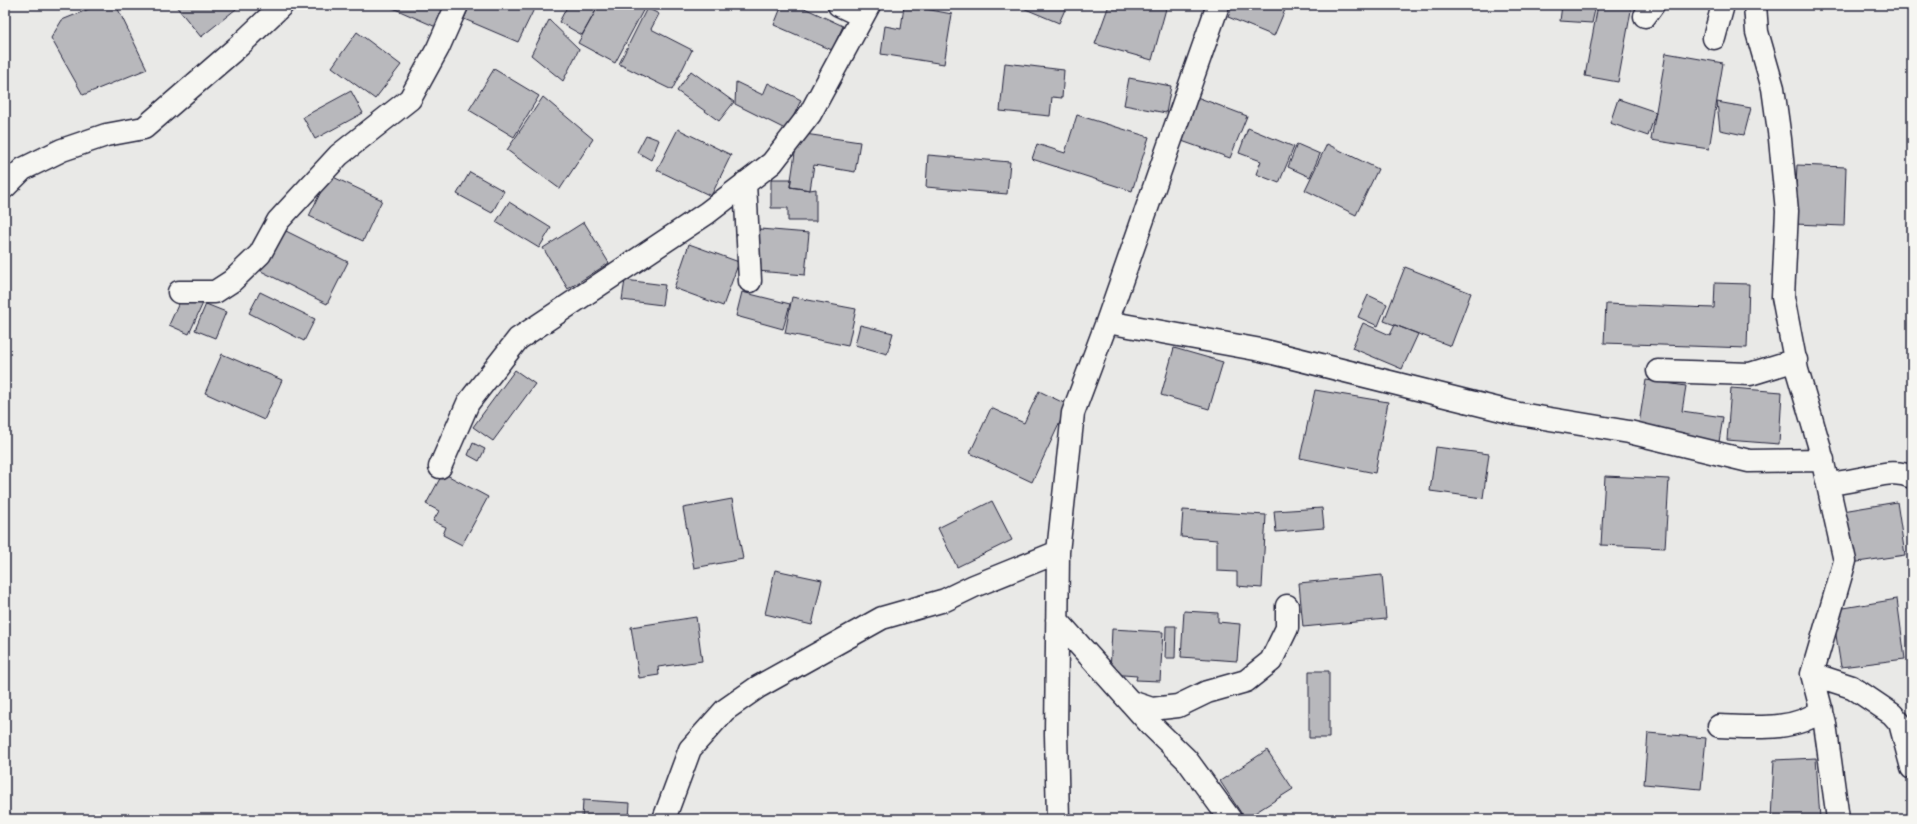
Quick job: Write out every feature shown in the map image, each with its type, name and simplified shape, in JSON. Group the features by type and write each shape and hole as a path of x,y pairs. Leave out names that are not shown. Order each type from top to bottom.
{"street":[{"path":"5,187 23,169 62,150 106,135 144,128 240,45 282,5"},
{"path":"179,292 215,292 232,281 260,254 278,221 339,155 410,99 438,48 457,5"},
{"path":"440,467 468,403 518,340 707,213 772,163 810,114 865,11 839,5"},
{"path":"1058,819 1058,552 1073,413 1107,322 1218,5"},
{"path":"1714,38 1722,5"},
{"path":"1755,5 1757,32 1773,88 1787,211 1783,297 1796,360 1828,484 1845,561 1812,674 1822,710 1838,819"},
{"path":"745,184 750,281"},
{"path":"1107,322 1261,350 1514,413 1629,432 1749,461 1822,460"},
{"path":"1658,371 1750,374 1796,360"},
{"path":"1828,484 1861,479 1884,473 1904,474 1912,477"},
{"path":"664,819 690,749 725,710 758,687 838,641 882,618 945,600 974,586 1058,552"},
{"path":"1131,702 1152,709 1178,706 1207,692 1246,681 1272,661 1287,628 1288,606"},
{"path":"1057,620 1131,702 1188,760 1230,819"},
{"path":"1812,674 1852,688 1892,714 1900,723 1912,768"},
{"path":"1719,726 1772,727 1811,719 1822,710"}],"building":[{"path":"99,5 116,5 147,69 83,95 51,38 62,20"},
{"path":"175,5 241,5 201,37"},
{"path":"386,5 445,5 436,27"},
{"path":"470,5 536,5 518,42 464,19"},
{"path":"568,5 599,5 582,35 559,22"},
{"path":"599,5 646,5 615,63 578,43"},
{"path":"782,5 798,5 843,26 832,50 774,25"},
{"path":"904,5 952,14 944,64 881,54 885,26 901,29"},
{"path":"1016,5 1067,5 1059,23"},
{"path":"1109,5 1167,5 1152,60 1095,44"},
{"path":"1233,5 1287,5 1274,36 1228,17"},
{"path":"1562,5 1596,5 1592,23 1560,21"},
{"path":"1598,5 1632,5 1618,82 1585,76"},
{"path":"647,8 659,14 651,29 692,50 672,90 619,64"},
{"path":"549,20 579,49 563,81 531,55"},
{"path":"357,32 401,65 375,99 332,67"},
{"path":"1666,53 1723,63 1709,149 1651,140"},
{"path":"1005,63 1064,70 1062,98 1052,97 1050,116 1000,111"},
{"path":"494,69 539,96 514,137 469,110"},
{"path":"691,71 734,102 719,121 677,91"},
{"path":"1129,78 1171,86 1166,113 1124,105"},
{"path":"736,82 763,95 768,83 801,100 787,130 735,104"},
{"path":"351,91 363,113 315,139 303,117"},
{"path":"1189,94 1247,116 1230,158 1176,139"},
{"path":"543,97 593,139 560,189 507,150"},
{"path":"1618,99 1656,112 1648,136 1610,123"},
{"path":"1717,102 1751,108 1744,135 1720,130"},
{"path":"1077,115 1149,137 1132,191 1032,159 1037,144 1065,153"},
{"path":"1248,128 1294,147 1279,183 1256,174 1261,161 1239,153"},
{"path":"678,129 731,155 711,196 657,170"},
{"path":"798,133 860,142 855,172 814,165 810,190 790,187"},
{"path":"646,135 659,140 651,160 637,152"},
{"path":"1297,144 1320,154 1310,177 1288,167"},
{"path":"1327,144 1378,169 1356,215 1305,190"},
{"path":"928,155 1010,162 1007,194 926,187"},
{"path":"1797,165 1846,167 1844,226 1794,224"},
{"path":"470,172 504,191 492,213 457,194"},
{"path":"329,175 382,200 363,241 309,216"},
{"path":"771,179 791,179 790,187 810,190 816,189 816,221 788,221 788,208 771,208"},
{"path":"509,202 551,228 539,248 496,222"},
{"path":"584,222 609,263 568,289 543,248"},
{"path":"280,228 348,262 327,304 259,270"},
{"path":"760,229 809,233 805,275 757,271"},
{"path":"689,244 739,262 723,306 674,288"},
{"path":"1405,267 1471,293 1451,346 1384,321"},
{"path":"625,280 665,285 662,305 622,300"},
{"path":"1715,283 1749,284 1747,348 1604,343 1606,304 1714,308"},
{"path":"260,292 315,319 304,341 249,313"},
{"path":"742,292 790,304 783,329 736,316"},
{"path":"183,294 203,303 189,334 169,325"},
{"path":"1368,295 1387,304 1378,326 1358,317"},
{"path":"792,297 856,309 848,346 785,333"},
{"path":"206,304 226,312 215,338 195,330"},
{"path":"1363,323 1390,335 1395,325 1418,334 1402,369 1352,348"},
{"path":"860,325 893,333 887,354 855,345"},
{"path":"1174,348 1223,362 1209,409 1161,395"},
{"path":"222,354 282,380 264,420 205,393"},
{"path":"515,370 535,384 493,441 473,427"},
{"path":"1646,380 1686,386 1682,411 1723,417 1719,442 1638,430"},
{"path":"1731,388 1782,392 1779,444 1727,440"},
{"path":"1315,390 1388,402 1375,473 1300,458"},
{"path":"1039,391 1068,405 1032,482 970,453 991,408 1024,423"},
{"path":"473,443 485,449 479,461 468,455"},
{"path":"1436,447 1489,454 1483,498 1430,491"},
{"path":"443,473 488,497 462,545 443,535 446,527 433,521 439,511 426,504"},
{"path":"1605,476 1669,479 1665,548 1601,545"},
{"path":"732,499 743,559 694,568 683,508"},
{"path":"992,501 1012,540 957,567 938,528"},
{"path":"1897,502 1905,555 1851,563 1843,511"},
{"path":"1322,508 1324,528 1276,532 1274,511"},
{"path":"1183,510 1266,515 1262,588 1237,586 1237,572 1217,571 1217,540 1181,537"},
{"path":"775,570 822,580 812,625 765,614"},
{"path":"1382,575 1386,619 1303,627 1299,583"},
{"path":"1897,599 1905,659 1841,667 1832,610"},
{"path":"1184,611 1218,613 1218,622 1240,624 1237,661 1181,657"},
{"path":"696,617 702,661 658,667 659,675 639,678 631,627"},
{"path":"1166,626 1176,626 1175,658 1165,658"},
{"path":"1112,629 1163,632 1160,681 1136,680 1137,676 1110,674"},
{"path":"1309,671 1329,671 1329,738 1309,738"},
{"path":"1648,733 1706,738 1701,789 1644,784"},
{"path":"1267,750 1293,789 1245,819 1220,781"},
{"path":"1816,758 1820,819 1771,819 1774,760"},
{"path":"583,800 630,803 629,819 582,819"}]}
